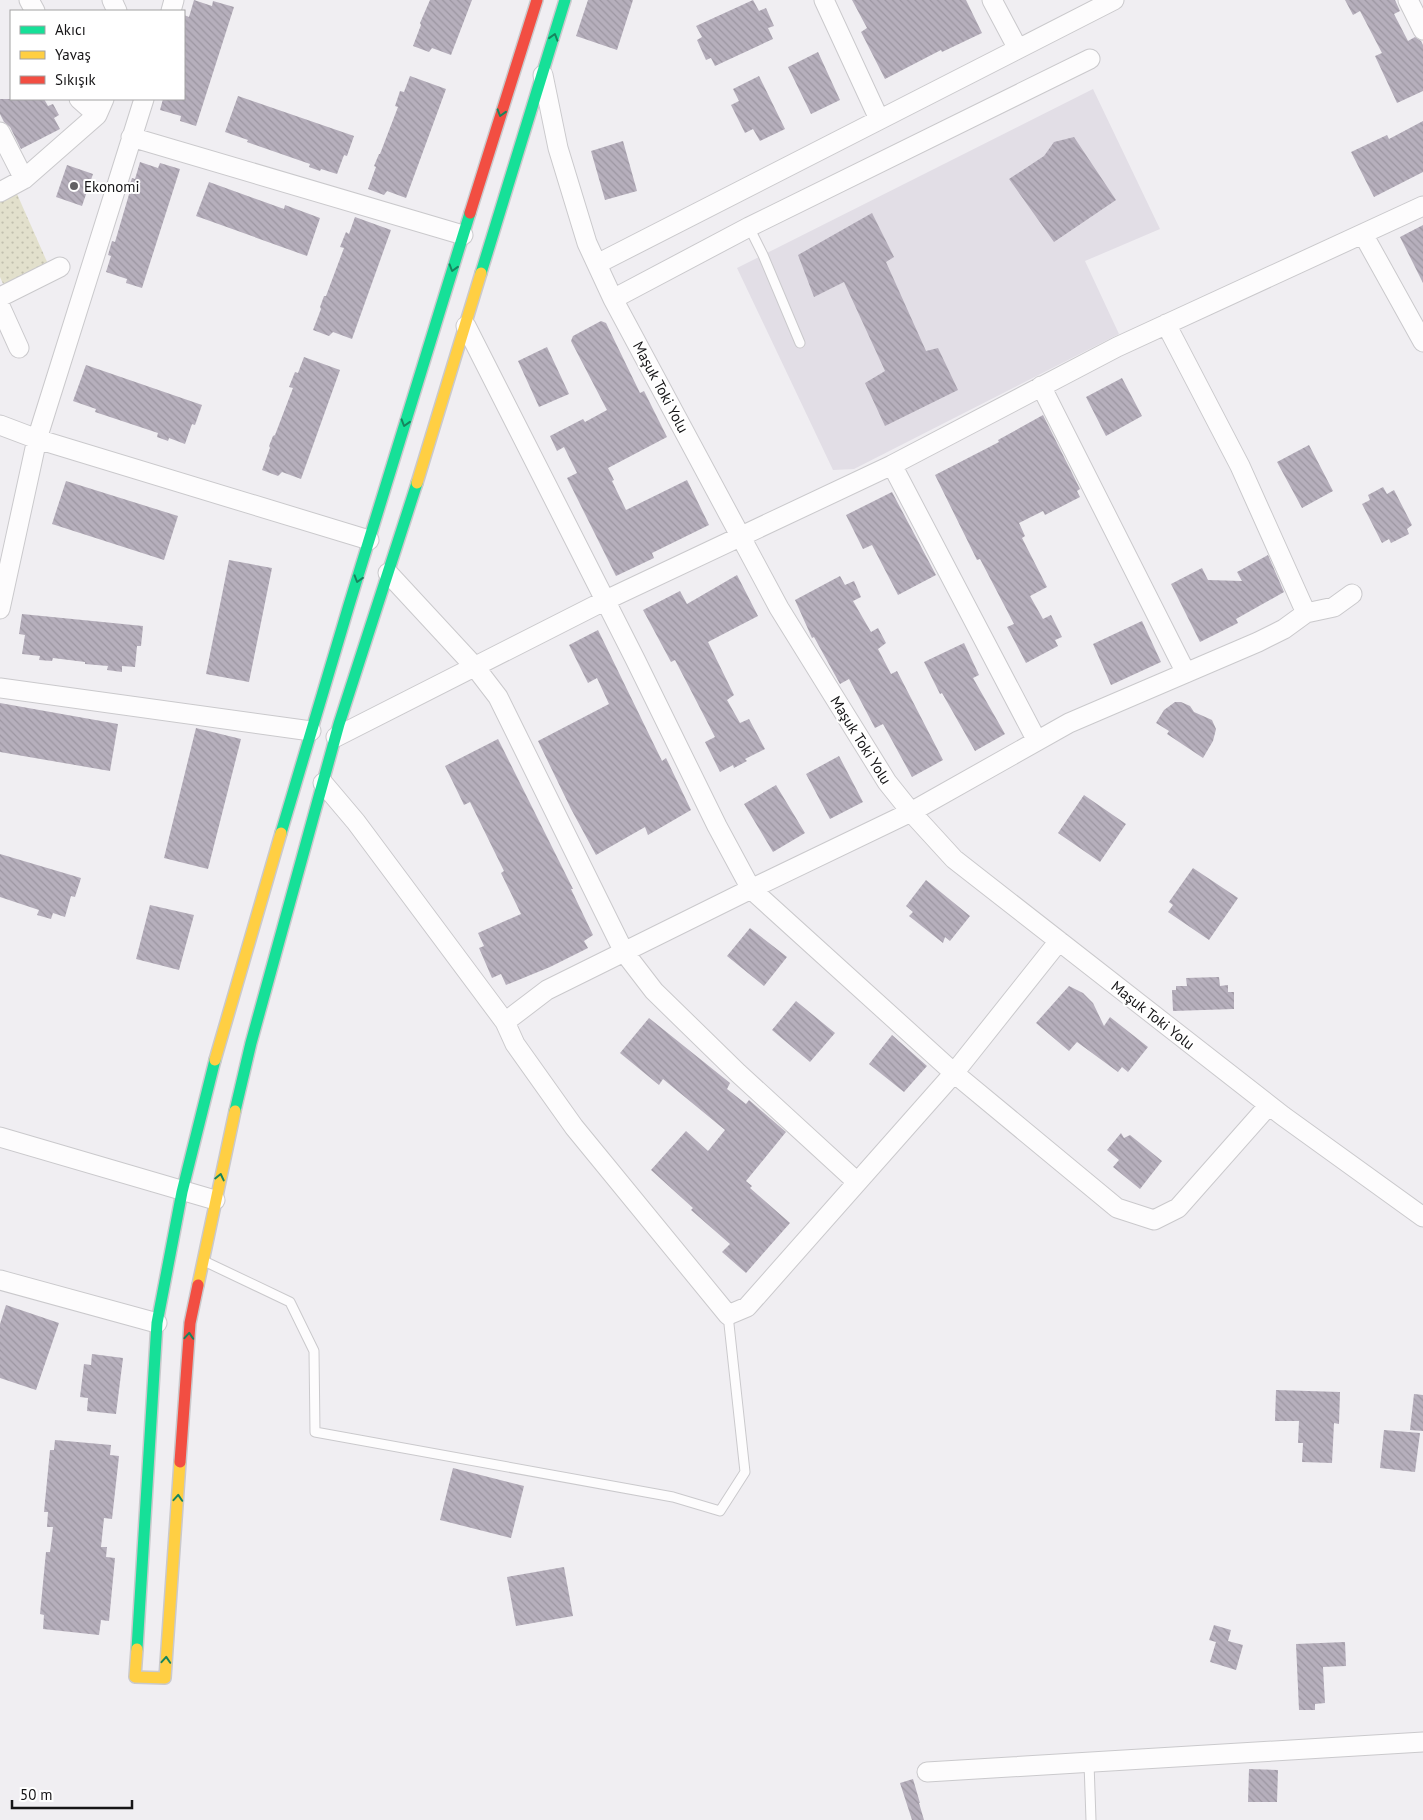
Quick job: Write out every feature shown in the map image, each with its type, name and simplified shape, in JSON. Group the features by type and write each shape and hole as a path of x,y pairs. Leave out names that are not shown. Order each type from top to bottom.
{"street":[{"path":"516,66 543,74 466,326 336,737 251,1043 215,1200 190,1323 165,1678 135,1676 157,1323 183,1190 218,1046 311,731 463,235 516,66 537,0"},
{"name":"Maşuk Toki Yolu","path":"566,0 543,74 558,148 587,243 613,299 779,608 886,782 954,859 1269,1105 1423,1217"},
{"path":"824,0 879,119"},
{"path":"992,0 1018,49"},
{"path":"597,264 1114,0"},
{"path":"1408,0 1423,30"},
{"path":"613,299 749,227 1090,59"},
{"path":"0,192 24,179 100,107 82,100"},
{"path":"0,609 37,439 144,100"},
{"path":"0,132 24,179"},
{"path":"132,137 463,235"},
{"path":"336,737 606,600 892,464 1117,347 1423,206"},
{"path":"1363,234 1423,342"},
{"path":"0,297 60,267"},
{"path":"0,306 19,348"},
{"path":"1166,324 1240,466 1306,613"},
{"path":"466,326 606,600 717,826 751,889 954,1073 1117,1208 1154,1220 1178,1208 1269,1105"},
{"path":"1042,386 1186,673"},
{"path":"0,425 37,439 369,540"},
{"path":"892,464 1036,741"},
{"path":"388,573 475,666 498,697 624,952 654,991 738,1074 858,1182"},
{"path":"505,1022 547,990 911,812 1069,723 1284,629 1306,613 1334,606 1352,594"},
{"path":"0,688 311,731"},
{"path":"323,783 356,822 505,1022 516,1044 574,1127 728,1316 747,1307 858,1182 954,1073 1059,941"},
{"path":"0,1137 215,1200"},
{"path":"0,1280 157,1323"},
{"path":"927,1772 1423,1742"}],"lane":[{"path":"749,227 763,255 800,343"},
{"path":"203,1260 290,1302 314,1351 315,1432 673,1497 720,1511 745,1472 728,1316"},
{"path":"1088,1763 1091,1820"}],"shaded area":[{"path":"1093,89 1160,229 1085,261 1119,334 854,469 833,470 737,268"},
{"path":"17,194 48,264 4,286 0,277 0,202"}],"building":[{"path":"194,0 212,6 213,1 234,7 196,126 180,121 181,116 160,110 163,100 185,100 185,15 189,17"},
{"path":"430,0 472,0 451,55 432,48 429,52 413,46"},
{"path":"588,0 633,0 617,50 576,36"},
{"path":"753,0 759,11 766,8 774,26 768,28 773,39 715,66 711,58 706,60 697,40 702,37 696,26"},
{"path":"852,0 966,0 982,33 942,52 941,50 885,79 861,32 867,28"},
{"path":"1345,0 1395,0 1400,11 1394,14 1408,41 1415,37 1423,45 1423,91 1397,103 1375,56 1382,53 1360,11 1353,15"},
{"path":"818,52 840,100 811,114 788,67"},
{"path":"410,76 446,89 406,198 387,191 384,195 368,189 376,167 374,166 398,107 395,106 400,91 404,92"},
{"path":"759,76 785,129 760,141 753,129 745,133 731,105 739,101 733,89"},
{"path":"238,96 354,136 347,156 344,155 337,174 309,167 310,164 247,142 248,140 225,132"},
{"path":"0,99 45,100 48,106 53,104 59,115 54,118 60,129 21,149 10,127 4,122 0,114"},
{"path":"1423,121 1423,172 1374,197 1351,152 1387,135 1389,139"},
{"path":"1074,137 1116,200 1054,242 1009,179 1044,156 1054,142"},
{"path":"623,141 637,191 605,200 591,151"},
{"path":"140,162 158,168 160,163 180,169 142,288 126,283 127,279 106,272 111,256 108,255 112,241 115,242 130,191 128,190 132,178 135,179"},
{"path":"67,165 93,174 82,206 56,197"},
{"path":"209,182 284,209 285,205 320,218 307,256 196,216"},
{"path":"872,213 894,257 886,262 926,351 938,348 958,390 885,426 865,383 885,371 844,282 814,297 798,255"},
{"path":"355,217 391,230 352,339 333,332 329,336 313,330 324,296 326,296 344,248 340,247 346,232 349,234"},
{"path":"1423,225 1423,283 1400,237"},
{"path":"601,321 606,323 640,393 644,391 667,437 608,468 626,510 687,480 709,525 652,553 654,558 616,576 567,478 577,473 564,447 557,451 550,436 583,419 585,422 607,410 571,341 573,336"},
{"path":"547,347 569,394 539,407 518,361"},
{"path":"304,357 340,370 301,479 282,472 278,476 262,470 270,448 269,446 293,388 289,387 295,372 298,373"},
{"path":"86,365 202,405 195,425 192,424 185,444 169,438 168,441 157,437 158,433 95,412 96,409 73,401"},
{"path":"1122,378 1142,416 1106,436 1086,397"},
{"path":"1043,415 1080,489 1077,491 1080,497 1045,515 1043,511 1019,523 1025,536 1022,538 1047,587 1030,596 1043,619 1051,615 1062,637 1055,640 1058,646 1026,663 1007,627 1014,624 980,559 977,560 935,475 999,442 998,440"},
{"path":"1309,445 1333,491 1302,508 1277,462"},
{"path":"66,481 178,516 164,560 52,524"},
{"path":"1383,487 1387,494 1394,490 1412,525 1407,529 1409,534 1391,543 1389,539 1382,543 1362,504 1370,500 1368,495"},
{"path":"892,492 936,575 898,595 872,545 863,549 846,515"},
{"path":"1268,555 1284,592 1236,619 1238,623 1200,642 1171,584 1202,568 1208,580 1242,581 1237,572"},
{"path":"229,560 272,568 249,682 206,674"},
{"path":"737,575 758,616 708,642 734,695 727,700 740,723 749,719 765,749 745,759 747,761 734,768 733,765 720,772 705,742 715,737 675,660 671,662 643,610 680,591 687,604"},
{"path":"840,576 845,585 854,581 861,597 853,601 871,632 878,628 886,643 878,649 891,674 897,671 943,760 912,777 883,724 875,728 849,679 840,684 814,637 812,638 795,600"},
{"path":"22,614 143,626 141,646 137,646 135,667 122,666 122,672 107,670 108,666 53,658 52,661 39,660 40,656 22,654 25,635 19,634"},
{"path":"1142,621 1161,662 1111,685 1093,644"},
{"path":"598,630 662,761 666,758 691,810 648,835 645,827 596,855 538,741 609,704 597,678 588,683 569,645"},
{"path":"964,643 979,675 973,678 1005,734 975,751 942,693 940,694 924,662"},
{"path":"1175,702 1181,702 1190,706 1194,712 1212,720 1216,729 1213,741 1203,758 1167,734 1169,731 1156,723 1164,710"},
{"path":"0,703 118,724 110,771 0,752"},
{"path":"196,728 241,739 208,869 164,858"},
{"path":"498,739 573,889 571,889 593,935 584,941 588,948 550,967 506,985 501,974 492,978 479,948 484,946 478,933 521,914 501,873 504,871 470,802 464,805 445,766"},
{"path":"839,756 863,802 830,819 806,774"},
{"path":"776,785 805,833 773,852 744,804"},
{"path":"1084,795 1126,824 1100,862 1058,833"},
{"path":"0,854 81,878 75,897 71,896 65,917 53,913 51,919 37,915 39,910 0,897"},
{"path":"1193,868 1238,898 1209,940 1168,912 1173,905 1169,902"},
{"path":"926,880 970,916 950,941 945,937 943,943 909,916 913,912 906,906"},
{"path":"150,905 194,915 179,970 136,959"},
{"path":"750,928 787,957 764,986 727,956"},
{"path":"1219,977 1220,986 1228,985 1228,992 1234,992 1234,1009 1173,1011 1172,990 1176,990 1176,986 1187,986 1186,978"},
{"path":"1069,986 1083,993 1093,1003 1104,1026 1110,1017 1148,1047 1128,1072 1122,1067 1118,1072 1077,1042 1069,1051 1036,1023"},
{"path":"796,1001 835,1033 810,1062 772,1030"},
{"path":"649,1018 730,1083 727,1089 746,1104 749,1100 786,1132 746,1181 752,1186 750,1188 790,1223 746,1273 722,1252 730,1244 691,1210 693,1208 651,1170 686,1131 708,1151 725,1130 663,1079 659,1085 620,1053"},
{"path":"892,1035 927,1066 904,1092 869,1064"},
{"path":"1121,1133 1124,1138 1130,1135 1162,1161 1140,1189 1113,1167 1119,1160 1107,1150"},
{"path":"6,1305 59,1323 36,1390 0,1378 0,1324"},
{"path":"92,1354 123,1358 116,1414 87,1411 88,1398 80,1397 84,1364 91,1365"},
{"path":"1276,1390 1340,1392 1339,1424 1334,1423 1332,1463 1302,1462 1303,1443 1298,1443 1299,1421 1275,1421"},
{"path":"1414,1394 1423,1395 1423,1431 1410,1430"},
{"path":"1384,1430 1420,1433 1415,1472 1380,1468"},
{"path":"55,1440 111,1445 110,1455 119,1456 112,1519 104,1518 101,1547 107,1547 106,1557 115,1558 109,1621 101,1620 99,1635 43,1629 44,1615 40,1614 46,1552 50,1552 53,1527 47,1527 48,1512 44,1512 50,1450 54,1450"},
{"path":"453,1468 524,1486 511,1538 440,1520"},
{"path":"564,1567 573,1616 516,1626 507,1577"},
{"path":"1214,1625 1231,1630 1228,1641 1243,1645 1236,1670 1210,1662 1216,1642 1209,1640"},
{"path":"1345,1642 1346,1666 1323,1667 1325,1703 1315,1704 1315,1710 1299,1710 1296,1644"},
{"path":"1249,1769 1278,1770 1277,1802 1248,1802"},
{"path":"913,1779 924,1820 912,1820 900,1783"}],"traffic: fast":[{"path":"481,273 565,0"},
{"path":"281,833 470,213"},
{"path":"235,1111 251,1043 339,724 417,483"},
{"path":"137,1649 157,1323 182,1192 215,1060"}],"traffic: slow":[{"path":"417,483 481,273"},
{"path":"215,1060 281,833"},
{"path":"198,1285 235,1111"},
{"path":"137,1649 135,1677 165,1678 180,1462"}],"traffic: jam":[{"path":"470,213 537,0"},
{"path":"180,1462 190,1323 198,1285"}],"place":[{"name":"Ekonomi","path":"74,186"}]}
